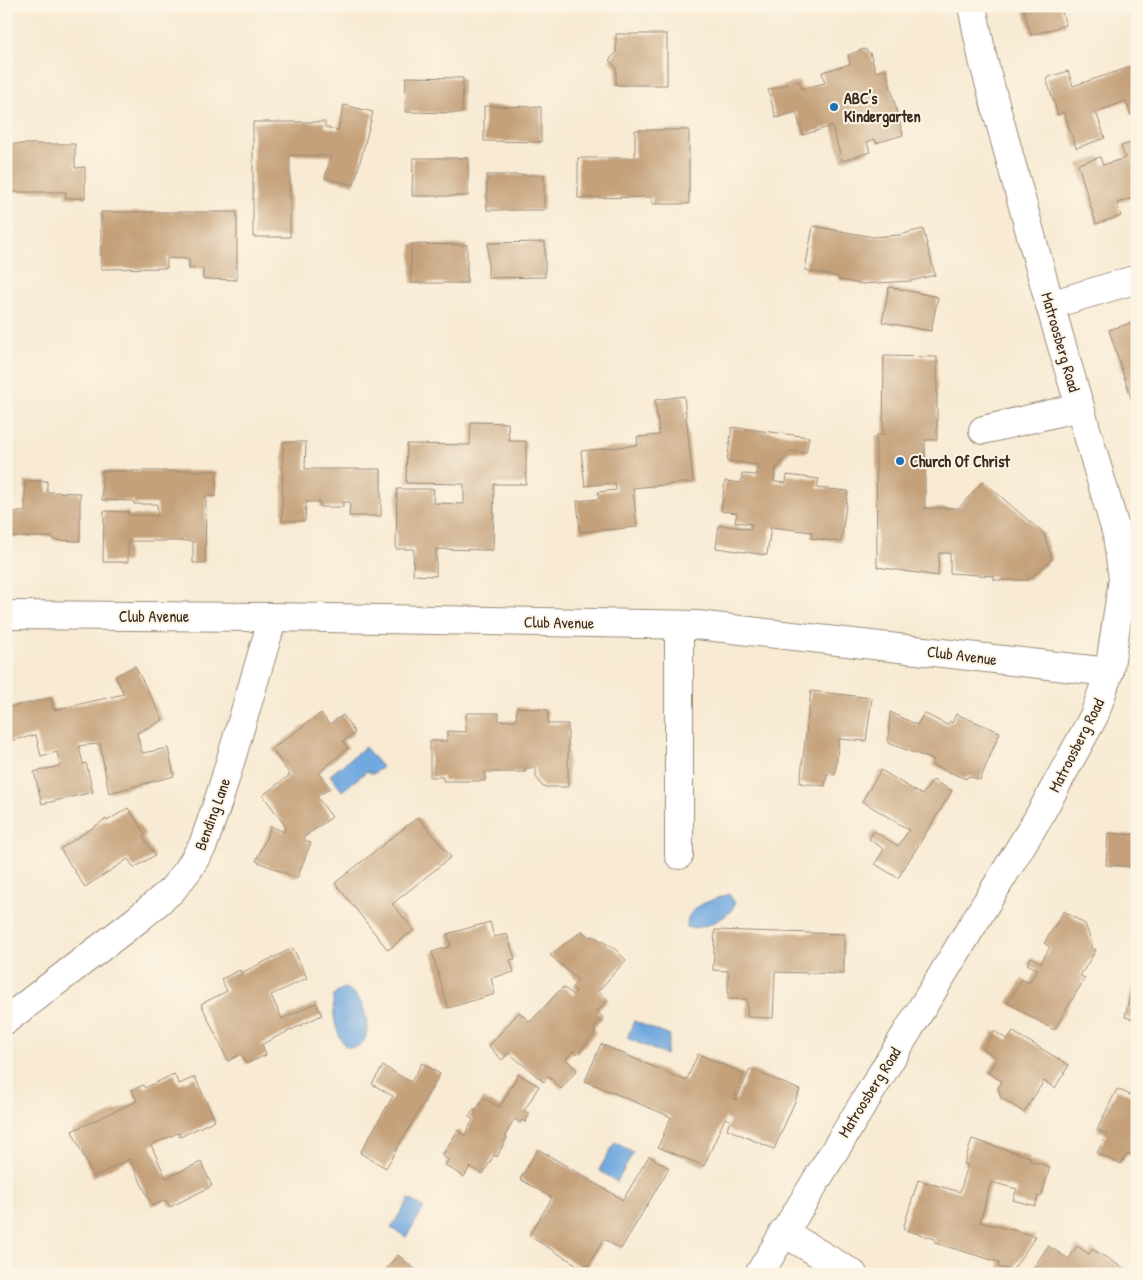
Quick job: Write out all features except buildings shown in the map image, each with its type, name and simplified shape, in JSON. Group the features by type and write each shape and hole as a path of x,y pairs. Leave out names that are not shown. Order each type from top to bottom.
{"street":[{"name":"Matroosberg Road","path":"759,1274 1037,820 1094,716 1110,672 1124,579 1117,534 1050,305 983,60 972,6"},
{"path":"1050,305 1137,279"},
{"path":"983,430 1080,407"},
{"name":"Club Avenue","path":"6,615 273,617 679,625 1110,672"},
{"name":"Bending Lane","path":"6,1020 138,919 172,890 188,870 203,845 220,796 273,617"},
{"path":"679,625 679,855"},
{"path":"783,1232 853,1274"}],"water":[{"path":"365,747 381,768 373,774 367,771 342,791 330,775"},
{"path":"729,894 735,903 733,909 728,914 707,925 687,927 688,920 695,908"},
{"path":"343,988 352,992 359,1000 367,1022 367,1033 363,1042 356,1047 345,1046 338,1034 335,1022 333,996"},
{"path":"634,1021 670,1036 666,1055 627,1038"},
{"path":"615,1142 633,1153 617,1182 599,1170"},
{"path":"409,1199 424,1208 406,1237 391,1228"}],"place":[{"name":"ABC's Kindergarten","path":"834,107"},
{"name":"Church Of Christ","path":"900,461"}]}
